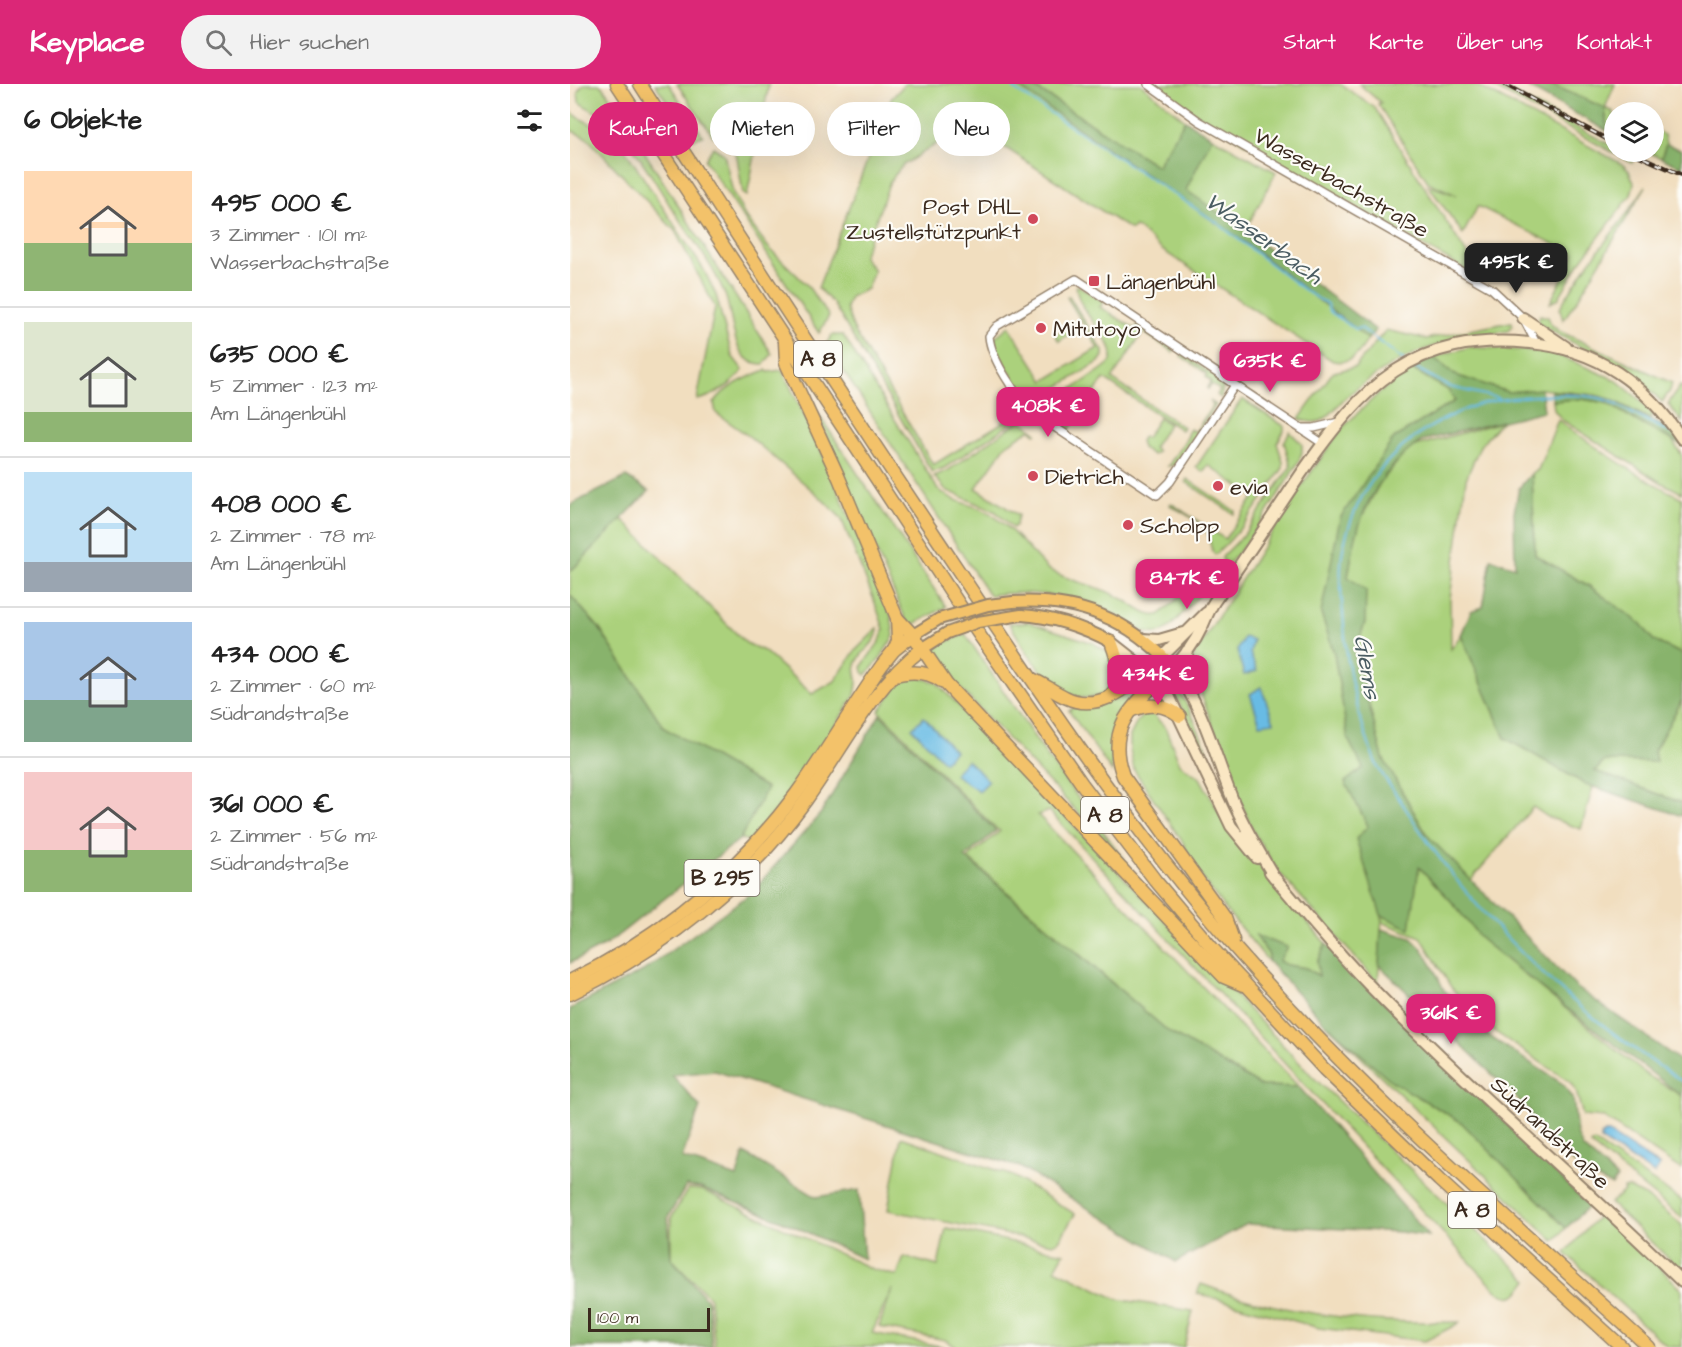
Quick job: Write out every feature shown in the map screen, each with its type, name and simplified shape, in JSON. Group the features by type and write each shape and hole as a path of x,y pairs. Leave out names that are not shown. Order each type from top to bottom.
{"highway":[{"name":"A 8","path":"617,84 978,633 1082,784 1180,911 1246,987 1324,1069 1380,1124 1622,1347"},
{"name":"A 8","path":"640,84 841,394 1030,678 1161,858 1237,950 1348,1069 1649,1347"},
{"path":"785,341 786,363 839,478 897,618 898,641 894,650"},
{"path":"897,618 922,649"},
{"name":"B 295","path":"570,994 653,947 689,921 728,888 768,847 793,817 873,689 894,650 913,635"},
{"path":"1111,642 1117,657 1120,678 1111,697"},
{"name":"A 8","path":"922,649 947,685 1224,977 1246,987"},
{"name":"B 295","path":"570,981 604,964 645,938 680,913 728,872 759,840 796,794 873,689 922,649"},
{"path":"1030,678 1074,701 1090,703 1124,691 1148,671"},
{"name":"A 8","path":"891,676 908,672 923,672 947,685"},
{"path":"1158,682 1131,710 1121,726 1116,747 1119,764 1123,776 1225,918 1237,950"},
{"path":"1131,710 1142,706 1158,705 1180,716"}],"main road":[{"path":"1523,318 1569,349 1603,363 1625,376 1655,404 1682,439"},
{"path":"1158,682 1187,651 1202,628 1209,611 1322,443 1373,386 1416,359 1468,343 1490,341 1536,343 1569,349"},
{"name":"B 295","path":"913,635 939,619 987,605 1039,601 1075,606 1109,618 1143,639 1173,667"},
{"path":"1148,671 1186,631 1209,611"},
{"name":"B 295","path":"922,649 947,633 978,622 1021,615 1057,620 1093,633 1111,642 1148,671"},
{"path":"1143,639 1159,640 1186,631"},
{"path":"1187,651 1191,693"},
{"name":"Südrandstraße","path":"1173,667 1191,693 1204,721 1240,818 1274,877"},
{"name":"Südrandstraße","path":"1148,671 1180,716 1231,826 1274,877 1376,992 1682,1282"}],"street":[{"name":"Wasserbachstraße","path":"1148,84 1199,121 1492,289 1523,318 1536,343"},
{"path":"1235,385 1170,482 1157,495 1032,412 1020,399 990,348 989,336 997,326 1076,279 1299,427 1322,443"},
{"path":"1299,427 1314,428 1339,422"}],"green space":[{"path":"584,84 599,84 613,102 588,102 588,108 579,102 578,91"},
{"path":"655,84 669,84 681,102 667,102"},
{"path":"677,84 769,84 765,102 710,102 710,132 698,114 698,102 689,102"},
{"path":"905,84 1014,84 1254,249 1368,339 1354,357 1345,361 1333,361 1162,250 1139,229 1135,227 1131,230 1010,151 1010,102 933,102 933,146 921,154 921,102 890,102"},
{"path":"1014,84 1029,84 1157,166 1185,120 1212,137 1186,190 1245,231 1376,330 1368,339 1254,249"},
{"path":"1029,84 1141,84 1185,120 1157,166"},
{"path":"1152,84 1340,84 1375,108 1483,280 1227,133 1167,96"},
{"path":"1359,84 1469,84 1480,87 1604,154 1604,162 1622,164 1629,171 1634,183 1631,195 1578,265 1558,299 1550,303 1574,254 1478,206 1463,234 1428,185 1456,195 1428,182 1378,104 1381,103"},
{"path":"1487,84 1495,84 1604,142 1604,148"},
{"path":"1522,84 1550,84 1604,108 1604,129"},
{"path":"1550,84 1615,84 1608,102 1604,102 1604,108"},
{"path":"570,111 588,122 588,139 587,138 570,130"},
{"path":"698,128 703,136 698,138"},
{"path":"1212,137 1276,172 1245,231 1185,190"},
{"path":"1666,144 1682,150 1682,167 1664,159"},
{"path":"710,152 710,156 724,156 733,193 745,216 769,248 807,285 829,316 819,333 705,160"},
{"path":"604,156 629,156 704,270 716,295 732,356 743,370 735,380 716,393 697,400 715,307 675,231"},
{"path":"639,156 647,156 772,354 764,364 753,362 745,357 739,348 719,281"},
{"path":"755,156 747,196 743,194 737,157"},
{"path":"869,156 917,156 903,165 890,181 863,257 874,270 867,289 850,297 846,308 854,330 933,465 1010,418 1013,411 1019,418 944,468 932,472 833,303 818,288"},
{"path":"1646,186 1563,320 1560,309 1563,302"},
{"path":"1076,286 1103,302 1100,307 1135,329 1138,325 1175,349 1173,352 1143,332 1112,379 1183,427 1181,430 1104,379 1068,431 1037,411 1111,361 1110,347 1084,308"},
{"path":"1069,296 1103,351 1103,356 1099,362 1030,404 995,348 995,337 1009,326 1044,381 1098,348 1067,297"},
{"path":"1540,315 1548,317 1551,324 1559,331 1672,383 1670,391 1662,402 1649,389 1620,368 1541,325 1538,322"},
{"path":"1511,322 1512,326 1508,331 1453,341 1403,359 1357,389 1344,399 1330,415 1320,421 1299,419 1330,376 1334,372 1355,367 1386,330 1426,339"},
{"path":"1075,323 1075,330 1059,341 1055,335"},
{"path":"832,335 843,335 937,488 950,497 991,514 1014,533 1048,569 1066,578 1103,590 1153,615 1162,613 1206,572 1217,576 1170,627 1155,633 1140,630 1093,605 1064,597 1034,593 989,595 826,344"},
{"path":"1470,347 1551,352 1616,380 1640,400 1653,415 1650,419 1610,399 1595,395 1541,389 1508,392 1455,375 1433,357"},
{"path":"1183,354 1219,379 1223,387 1221,398 1217,395 1220,390 1211,384 1207,388 1211,381 1206,377 1207,374 1181,356"},
{"path":"1433,357 1455,375 1508,392 1541,389 1544,411 1424,440 1394,465 1377,487 1364,511 1356,536 1348,577 1366,590 1365,622 1355,652 1383,758 1426,834 1576,987 1682,1062 1682,1096 1482,940 1452,902 1419,867 1410,929 1381,915 1356,839 1368,826 1345,782 1363,768 1348,739 1334,653 1321,613 1340,518 1394,438 1455,401 1448,390 1410,368"},
{"path":"1410,368 1449,390 1455,401 1394,438 1321,613 1334,653 1348,739 1418,866 1452,902 1482,940 1647,1075 1682,1096 1682,1170 1604,1118 1583,1116 1576,1091 1570,1082 1482,1023 1451,987 1421,937 1384,923 1382,917 1378,983 1277,870 1254,833 1203,699 1193,666 1194,655 1298,491 1342,428"},
{"path":"766,370 768,372 782,370 817,441 891,616 894,636 879,660 866,675 862,666 880,641 884,629 841,518 819,496 750,437 716,413 714,403 724,392"},
{"path":"1682,386 1682,422 1668,404"},
{"path":"1551,391 1610,399 1682,434 1682,445 1607,403 1581,399 1553,401"},
{"path":"1242,399 1284,426 1284,431 1277,443 1283,468 1243,524 1215,555 1204,528 1196,520 1170,505 1171,503 1225,539 1254,497 1208,465 1203,472 1196,467"},
{"path":"1581,399 1607,403 1672,440 1682,456 1682,493 1662,483 1562,420 1554,410 1553,401"},
{"path":"1210,401 1216,405 1175,465 1168,466 1188,436 1190,429 1195,432 1213,405"},
{"path":"815,409 946,607 909,627"},
{"path":"1159,418 1169,424 1153,448 1158,451 1153,455 1142,448 1140,441 1143,436 1146,438"},
{"path":"1021,420 1037,433 1035,434 1031,429 1006,445 976,488 1018,515 1013,528 996,512 946,490 934,476 947,471"},
{"path":"1558,420 1618,462 1682,498 1682,654 1654,641 1641,624 1589,586 1535,555 1532,473 1538,470"},
{"path":"1501,422 1480,446 1466,479 1450,599 1451,649 1461,635 1505,738 1593,787 1581,829 1548,817 1533,807 1471,880 1429,838 1383,758 1355,652 1365,622 1348,577 1354,541 1361,519 1380,483 1409,448"},
{"path":"1290,432 1302,444 1298,463 1255,531 1225,568 1222,557 1243,536 1291,466 1284,442"},
{"path":"1532,473 1535,555 1589,586 1641,624 1654,641 1682,654 1682,700 1654,751 1656,762 1605,761 1595,771 1682,803 1682,816 1585,784 1505,738 1461,635 1471,611 1483,607 1491,559 1515,567 1514,512 1519,488"},
{"path":"626,477 649,491 570,572 570,505"},
{"path":"1187,479 1235,511 1234,514 1186,482"},
{"path":"622,519 746,643 764,651 812,694 835,681 855,651 878,628 875,639 858,660 855,670 857,680 855,695 796,787 750,841 740,839 767,788 664,728 599,628 570,595 570,572"},
{"path":"570,595 599,628 664,728 767,788 740,839 607,944 570,963"},
{"path":"1025,621 1093,643 1108,652 1116,667 1108,692 1091,698 1075,696 1061,690 1048,679 1009,623 1026,623"},
{"path":"965,634 1047,756 1132,870 939,666 935,654 939,644"},
{"path":"1124,656 1142,671 1120,689 1121,658"},
{"path":"913,676 936,682 1313,1077 1528,1280 1518,1293 1508,1296 1497,1291 1049,811 1038,815 1299,1087 1261,1086 1169,1032 968,858 1000,831 879,711 900,682"},
{"path":"1144,681 1146,684 1124,709 1113,731 1112,772 1069,711 1077,705"},
{"path":"1175,684 1199,732 1233,815 1231,816 1171,688"},
{"path":"1682,700 1682,803 1594,771 1605,759 1654,751"},
{"path":"1153,710 1154,716 1165,727 1180,764 1200,778 1220,814 1241,843 1326,944 1319,976 1306,968 1287,965 1279,961 1286,947 1257,937 1269,955 1268,961 1194,867 1184,844 1134,770 1130,736 1142,716"},
{"path":"880,714 996,831 965,857 1169,1032 1261,1086 1299,1087 1429,1236 1400,1232 1247,1224 1176,1262 1020,1167 715,1071 672,1075 700,1107 682,1158 737,1177 744,1153 816,1197 859,1190 864,1259 796,1227 701,1188 686,1186 668,1217 671,1258 708,1301 712,1347 570,1347 570,1009 643,971 751,893 821,813"},
{"path":"1381,929 1411,938 1422,949 1444,990 1475,1027 1563,1084 1573,1098 1577,1134 1583,1148 1617,1178 1612,1186 1585,1173 1538,1129 1528,1109 1379,965"},
{"path":"1256,936 1287,947 1279,961 1287,965 1306,968 1319,976 1317,962 1326,944 1589,1206 1566,1228 1461,1122 1393,1082 1324,1022 1268,961 1269,955"},
{"path":"1324,1022 1393,1082 1461,1122 1566,1228 1554,1241"},
{"path":"901,1137 1013,1176 1075,1214 1059,1241 1053,1244 888,1210"},
{"path":"1594,1142 1682,1201 1682,1218 1591,1145"},
{"path":"1628,1188 1643,1195 1682,1225 1682,1271 1610,1203 1624,1191 1623,1189"},
{"path":"688,1189 702,1190 872,1269 897,1276 904,1257 938,1266 946,1228 1064,1253 1055,1269 1117,1299 1193,1311 1184,1347 956,1347 945,1340 879,1327 892,1289 872,1333 945,1347 715,1347 710,1298 671,1258 671,1218"},
{"path":"1604,1210 1682,1290 1682,1347 1668,1347 1565,1253"},
{"path":"1201,1284 1264,1304 1329,1316 1395,1321 1461,1322 1425,1341 1319,1328 1197,1293"}],"water":[{"path":"1244,637 1253,640 1250,653 1257,671 1244,675 1237,650"},
{"path":"1261,687 1274,722 1260,724 1250,694"},
{"path":"924,717 955,751 944,762 912,728"},
{"path":"967,760 989,781 979,791 954,774"},
{"path":"1609,1133 1660,1166 1654,1174 1601,1140 1601,1135"}],"waterway":[{"name":"Wasserbach","path":"1013,84 1014,89 1216,222 1307,292 1327,304 1329,311 1355,329 1361,328 1405,361"},
{"name":"Wasserbach","path":"1412,366 1450,387 1498,398"},
{"name":"Glems","path":"1672,433 1609,401 1579,396 1519,397 1484,403 1447,418 1425,430 1388,461 1360,501 1343,549 1341,596 1345,642 1354,694 1375,761 1431,847 1493,923 1528,959 1602,1024 1641,1054 1682,1081"}],"railway":[{"path":"1504,84 1604,138"},
{"path":"1653,162 1682,175"}],"place":[{"name":"Post DHL Zustellstützpunkt","path":"1033,219"},
{"name":"Längenbühl","path":"1094,281"},
{"name":"Mitutoyo","path":"1041,328"},
{"name":"Dietrich","path":"1033,476"},
{"name":"evia","path":"1218,486"},
{"name":"Scholpp","path":"1128,525"}]}
